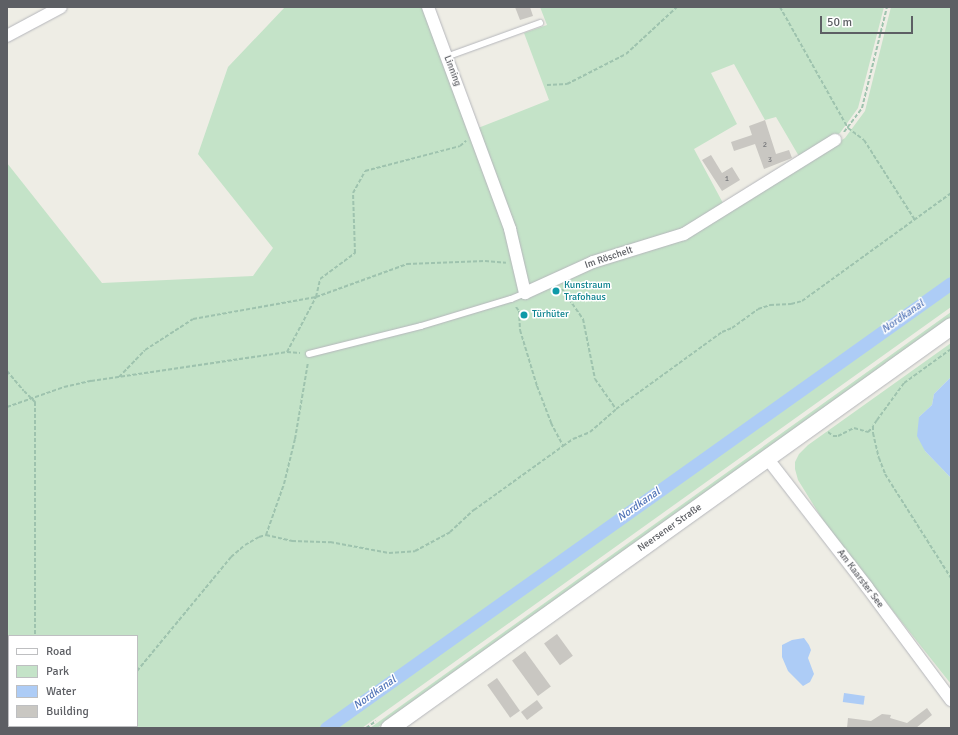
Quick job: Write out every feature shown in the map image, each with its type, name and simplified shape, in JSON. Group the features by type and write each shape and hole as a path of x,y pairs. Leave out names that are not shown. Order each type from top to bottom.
{"main road":[{"name":"Neersener Straße","path":"389,728 951,326"}],"street":[{"path":"7,36 62,7"},
{"name":"Linning","path":"428,7 475,135"},
{"path":"475,135 510,229 525,293"},
{"name":"Im Röschelt","path":"525,293 592,262 684,234 835,140"},
{"name":"Am Kaarster See","path":"767,458 951,700"}],"lane":[{"path":"446,57 540,23"},
{"path":"310,354 421,326 511,299 525,293"}],"path":[{"path":"547,85 567,84 626,54 677,7"},
{"path":"780,7 848,128 864,140 915,220"},
{"path":"835,140 848,128 862,108 887,7"},
{"path":"288,352 316,297 320,279 354,253 353,193 365,170 460,146 475,135"},
{"path":"138,670 231,557 245,545 266,535 292,541 330,542 389,553 415,551 450,532 474,510 573,439 590,432 616,409 722,332 732,328 758,309 770,305 791,304 802,301 951,193"},
{"path":"119,377 145,350 193,319 316,297 407,264 485,261 517,264"},
{"path":"556,279 583,319 595,379 616,409"},
{"path":"511,299 519,311 520,330 537,386 551,423 563,446"},
{"path":"868,432 909,378 951,349"},
{"path":"7,407 64,387 119,377 288,352 310,354 295,439 284,484 266,535"},
{"path":"7,371 35,402 35,635"},
{"path":"818,422 831,435 835,436 854,428 868,432 874,439"},
{"path":"873,426 874,439 885,474 951,578"}],"green space":[{"path":"285,7 423,7 478,128 549,100 524,33 547,25 540,7 884,7 858,108 840,133 800,158 776,117 765,120 734,64 711,73 737,124 694,149 724,205 683,230 593,266 685,238 845,138 865,111 891,7 951,7 951,307 362,728 7,728 7,163 102,283 253,276 273,248 198,154 228,67"},
{"path":"951,312 951,318 377,728 370,728"},
{"path":"951,343 951,377 934,394 932,405 919,417 925,451 951,478 951,684 831,533 798,480 795,462 799,454 808,445"}],"water":[{"path":"951,377 951,478 925,451 917,436 919,417 932,405 934,394"},
{"path":"804,638 811,650 808,658 814,674 810,682 803,686 788,671 782,657 782,645 792,640"},
{"path":"844,693 865,696 864,705 843,702"}],"building":[{"path":"515,7 530,7 533,16 520,20"},
{"path":"765,120 776,154 789,150 792,158 764,169 755,144 734,151 731,142 752,135 749,126"},
{"path":"711,155 722,173 732,167 740,180 722,191 702,160"},
{"path":"557,634 573,656 560,665 544,643"},
{"path":"525,651 551,687 538,696 512,660"},
{"path":"497,678 520,711 510,718 487,685"},
{"path":"537,700 543,708 527,720 521,712"},
{"path":"927,708 932,715 916,728 847,728 848,718 871,721 882,714 891,715 890,718 907,723"}],"waterway":[{"name":"Nordkanal","path":"326,728 951,283"}],"place":[{"name":"Kunstraum Trafohaus","path":"556,291"},
{"name":"Türhüter","path":"524,315"}]}
